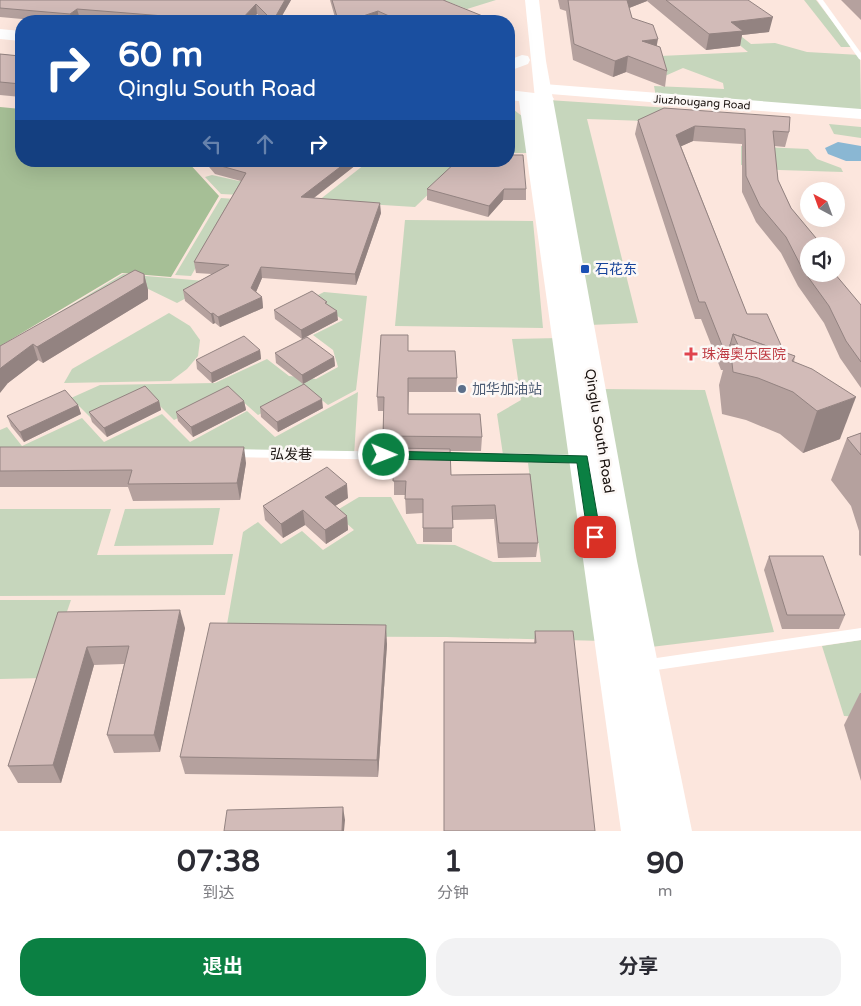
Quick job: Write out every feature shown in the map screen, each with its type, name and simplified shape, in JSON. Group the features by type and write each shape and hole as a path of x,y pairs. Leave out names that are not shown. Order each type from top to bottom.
{"main road":[{"path":"527,97 538,61 532,0"},
{"path":"0,34 15,35"},
{"path":"0,45 15,46"},
{"path":"517,58 527,97"},
{"name":"Qinglu South Road","path":"527,97 641,831"},
{"name":"Qinglu South Road","path":"527,97 621,561 672,831"}],"street":[{"name":"Jiuzhougang Road","path":"527,97 861,114"},
{"name":"Jiuzhougang Road","path":"527,97 861,118"}],"lane":[{"path":"820,0 861,58"},
{"name":"弘发巷","path":"215,453 582,459"},
{"path":"641,666 861,634"}],"green space":[{"path":"416,0 496,0 467,9 446,1 419,10"},
{"path":"685,0 695,0 751,44 775,43 807,52 860,55 861,112 656,97 654,86 724,89 723,83 683,68 658,79 660,56 748,52"},
{"path":"804,0 816,0 852,47 841,47"},
{"path":"548,100 670,108 675,122 587,119 638,323 589,325"},
{"path":"0,107 15,108 15,167 192,167 219,196 171,277 122,273 0,346"},
{"path":"515,111 527,120 530,153 515,153"},
{"path":"829,124 861,127 861,138 834,134"},
{"path":"741,146 808,149 817,159 841,168 843,172 779,170 741,165"},
{"path":"258,167 261,196 221,194 205,177 212,175 239,181"},
{"path":"361,167 457,167 415,207 318,201"},
{"path":"221,198 235,199 191,276 175,275"},
{"path":"405,220 533,221 543,328 395,326"},
{"path":"123,274 216,282 177,303 138,284 0,348"},
{"path":"324,292 367,296 356,390 328,405 308,389 258,415 232,392 174,420 147,393 92,419 71,398 100,385 215,383 267,359 289,376 316,379 338,367 333,350 313,335 343,320 312,298"},
{"path":"169,313 190,326 200,340 198,356 187,369 171,381 64,383 72,369"},
{"path":"559,338 576,455 503,455 497,414 521,400 512,339"},
{"path":"601,389 705,390 774,632 651,647"},
{"path":"358,392 354,456 0,455 0,430 7,427 22,446 82,418 104,442 162,414 190,442 247,411 275,437"},
{"path":"528,463 576,463 603,641 446,637 225,636 243,532 258,522 281,544 302,531 323,550 354,530 334,512 359,497 391,497 417,544 455,545 493,562 541,562"},
{"path":"220,508 213,545 114,546 125,509"},
{"path":"0,509 111,509 97,555 233,554 225,595 0,596"},
{"path":"0,600 71,600 44,678 0,679"},
{"path":"861,640 861,717 844,716 822,646"}],"water":[{"path":"838,142 861,146 861,161 846,161 828,154 825,148"}],"building":[{"path":"0,0 285,0 276,15 267,15 256,4 246,15 152,15 77,9 70,14 0,8"},
{"path":"332,0 443,0 480,15 387,15 378,11 366,15 336,15"},
{"path":"568,0 627,0 632,18 653,25 658,39 642,41 660,47 667,71 628,56 615,61 574,44"},
{"path":"666,0 748,0 773,17 731,22 743,31 709,34"},
{"path":"0,54 15,56 15,83 0,82"},
{"path":"664,108 790,117 789,132 773,131 778,180 791,208 800,219 800,228 808,228 815,237 800,237 800,264 786,237 760,206 746,176 745,129 695,126 676,135 747,314 767,314 784,352 733,334 728,353 725,353 705,302 699,302 638,120"},
{"path":"515,155 523,155 526,189 504,189 489,206 427,189 451,167 515,167"},
{"path":"225,167 340,167 301,197 380,203 355,274 261,267 251,288 262,297 218,317 213,313 211,314 183,290 229,265 194,262 246,173"},
{"path":"135,270 144,274 144,283 37,347 33,344 0,369 0,346"},
{"path":"812,282 842,282 861,305 861,362 846,341 829,306"},
{"path":"312,291 337,311 301,330 274,310"},
{"path":"733,334 795,356 792,361 812,369 856,397 817,411 793,392 758,378 733,372 730,344 738,345"},
{"path":"381,335 408,335 408,351 455,351 457,378 408,378 408,414 480,414 482,437 383,436 384,397 377,397"},
{"path":"244,336 260,350 211,373 196,360"},
{"path":"307,337 334,357 302,375 275,353"},
{"path":"304,384 322,399 277,422 260,407"},
{"path":"145,386 159,401 104,428 89,412"},
{"path":"228,386 244,401 191,427 176,412"},
{"path":"65,390 78,405 20,432 7,416"},
{"path":"861,433 861,455 847,438"},
{"path":"0,447 244,447 237,483 128,484 132,470 0,471"},
{"path":"394,448 450,449 451,475 530,474 538,543 499,543 495,505 452,506 453,528 423,528 423,499 405,499 406,481 393,481"},
{"path":"327,467 347,484 325,497 347,516 325,530 303,510 281,524 263,506"},
{"path":"769,556 823,556 845,615 787,615"},
{"path":"180,610 154,735 107,735 129,646 87,647 53,765 8,766 58,612"},
{"path":"210,623 386,625 377,760 180,757"},
{"path":"535,631 573,631 595,831 444,831 444,642 536,643"},
{"path":"343,807 342,831 224,831 227,810"}],"place":[{"name":"石花东","path":"585,269"},
{"name":"珠海奥乐医院","path":"691,354"},
{"name":"加华加油站","path":"462,389"}],"route":[{"path":"384,455 582,459 595,537"}]}
